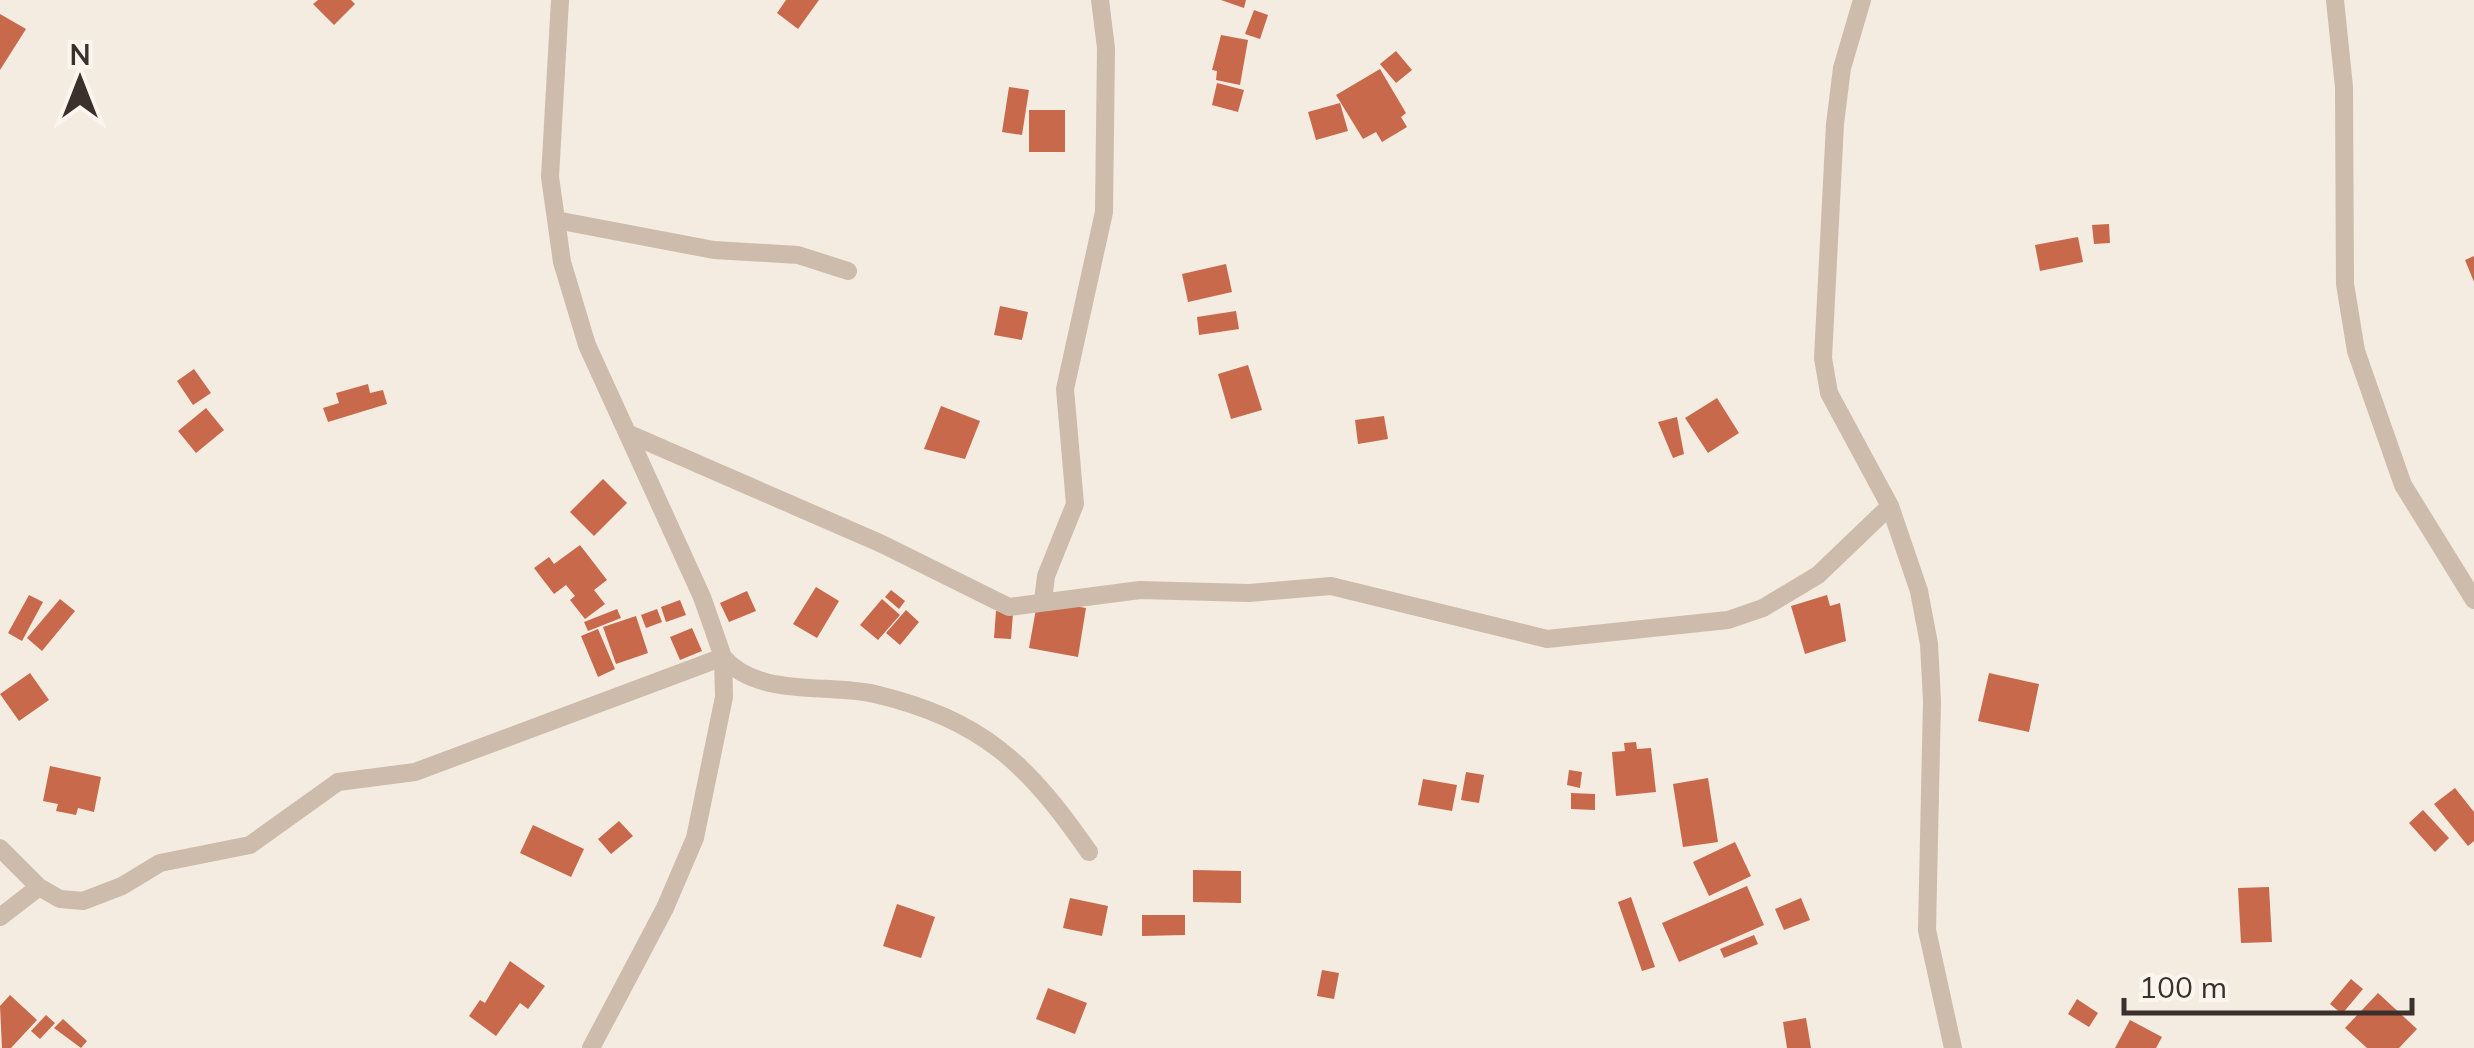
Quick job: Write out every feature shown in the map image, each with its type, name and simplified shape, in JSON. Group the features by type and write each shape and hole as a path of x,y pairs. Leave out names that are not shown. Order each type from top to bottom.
{"street":[{"path":"560,0 550,177 562,262 588,345 702,596 723,658 724,696 695,838 665,908 591,1048"},
{"path":"1042,600 1046,576 1075,504 1065,389 1104,212 1106,48 1100,0"},
{"path":"1862,0 1842,68 1835,124 1823,358 1829,393 1890,506 1919,591 1929,644 1932,768 1926,930 1934,981 1954,1048"},
{"path":"2334,0 2344,87 2345,284 2356,352 2402,485 2474,600"},
{"path":"556,220 714,250 798,255 848,270"},
{"path":"627,433 882,544 1009,607 1140,590 1249,593 1331,586 1546,640 1728,620 1762,608 1818,575 1890,506"},
{"path":"723,658 743,676 870,693 918,706 958,723 1027,769 1088,852"},
{"path":"0,848 39,887 60,899 84,901 176,858 250,845 338,782 414,772 723,658"},
{"path":"0,917 39,887"}],"building":[{"path":"318,0 351,0 355,4 334,25 313,4"},
{"path":"786,0 819,0 798,29 777,13"},
{"path":"1221,0 1246,0 1244,8"},
{"path":"1254,10 1268,15 1260,39 1245,34"},
{"path":"0,14 26,29 0,70"},
{"path":"1221,35 1248,40 1240,85 1216,80 1217,71 1212,70"},
{"path":"1396,51 1412,70 1396,83 1380,64"},
{"path":"1380,69 1406,113 1401,117 1407,127 1382,142 1376,132 1363,139 1336,95"},
{"path":"1217,83 1244,90 1238,112 1212,105"},
{"path":"1009,87 1029,90 1022,135 1002,132"},
{"path":"1340,103 1348,131 1316,140 1308,112"},
{"path":"1029,110 1065,110 1065,152 1029,152"},
{"path":"2109,224 2110,243 2094,244 2092,225"},
{"path":"2078,237 2083,262 2040,271 2035,245"},
{"path":"2474,256 2474,282 2465,260"},
{"path":"1226,264 1232,292 1188,302 1182,274"},
{"path":"1000,306 1028,312 1022,340 994,335"},
{"path":"1236,311 1239,329 1199,335 1197,317"},
{"path":"1248,365 1262,410 1231,419 1218,374"},
{"path":"194,369 211,393 193,405 177,381"},
{"path":"368,384 370,393 383,390 387,404 328,422 323,408 339,403 336,393"},
{"path":"1717,398 1739,433 1708,453 1685,418"},
{"path":"941,406 980,421 965,459 924,449"},
{"path":"206,408 224,430 196,453 178,431"},
{"path":"1384,416 1388,439 1358,444 1355,420"},
{"path":"1677,417 1684,454 1673,458 1658,422"},
{"path":"603,479 627,503 594,536 570,512"},
{"path":"580,545 607,580 594,590 605,604 585,619 570,600 575,596 566,585 554,594 534,568 549,557 554,564"},
{"path":"816,587 839,601 817,638 793,624"},
{"path":"891,590 905,601 899,609 885,597"},
{"path":"747,591 756,611 729,622 720,603"},
{"path":"29,595 43,602 22,641 8,633"},
{"path":"1827,595 1830,606 1840,603 1846,641 1805,654 1791,606"},
{"path":"60,599 75,611 42,651 27,638"},
{"path":"882,599 900,615 878,640 860,625"},
{"path":"680,600 686,615 666,622 661,607"},
{"path":"1050,602 1086,608 1078,657 1029,648 1036,609 1049,611"},
{"path":"617,609 621,618 588,631 584,622"},
{"path":"657,609 662,622 646,628 641,615"},
{"path":"906,610 919,622 900,645 886,633"},
{"path":"996,611 1013,613 1011,639 994,638"},
{"path":"636,616 648,653 616,664 603,627"},
{"path":"692,628 702,651 680,660 670,637"},
{"path":"598,629 615,669 598,677 581,636"},
{"path":"30,673 49,700 19,721 0,694"},
{"path":"1989,673 2039,684 2029,732 1978,721"},
{"path":"1636,742 1637,749 1651,748 1656,792 1616,796 1612,752 1625,751 1624,743"},
{"path":"50,766 101,777 94,812 78,808 76,815 56,811 58,804 43,801"},
{"path":"1569,770 1582,772 1580,788 1567,785"},
{"path":"1466,772 1484,775 1479,803 1461,800"},
{"path":"1708,778 1718,842 1683,847 1673,784"},
{"path":"1423,779 1457,785 1452,811 1418,805"},
{"path":"2455,788 2474,812 2474,841 2468,846 2434,804"},
{"path":"1571,793 1595,794 1595,810 1571,809"},
{"path":"2423,810 2449,838 2435,852 2409,823"},
{"path":"619,821 633,836 611,854 598,839"},
{"path":"533,825 584,849 571,877 520,853"},
{"path":"1735,842 1751,876 1709,896 1693,862"},
{"path":"1193,870 1241,871 1241,903 1193,902"},
{"path":"1747,886 1764,925 1679,962 1662,923"},
{"path":"2269,887 2272,942 2241,943 2238,888"},
{"path":"1631,897 1655,967 1642,971 1618,902"},
{"path":"1070,898 1108,906 1102,936 1063,928"},
{"path":"1801,898 1810,920 1784,930 1775,909"},
{"path":"897,904 935,917 921,958 883,946"},
{"path":"1142,915 1185,915 1185,935 1142,936"},
{"path":"1754,935 1758,944 1724,958 1720,949"},
{"path":"510,961 545,986 528,1009 520,1003 496,1036 469,1016 480,1000 485,1003"},
{"path":"1322,970 1339,973 1334,999 1317,996"},
{"path":"2351,979 2363,989 2342,1014 2330,1004"},
{"path":"1048,988 1087,1003 1075,1034 1036,1019"},
{"path":"2378,993 2417,1029 2399,1048 2367,1048 2345,1028"},
{"path":"10,995 37,1020 11,1048 2,1048 0,1006"},
{"path":"2077,999 2098,1013 2089,1027 2068,1014"},
{"path":"46,1015 55,1023 40,1039 31,1031"},
{"path":"1806,1018 1811,1048 1787,1048 1783,1022"},
{"path":"63,1019 87,1041 81,1048 54,1028"},
{"path":"2130,1020 2162,1037 2156,1048 2115,1048"}]}
